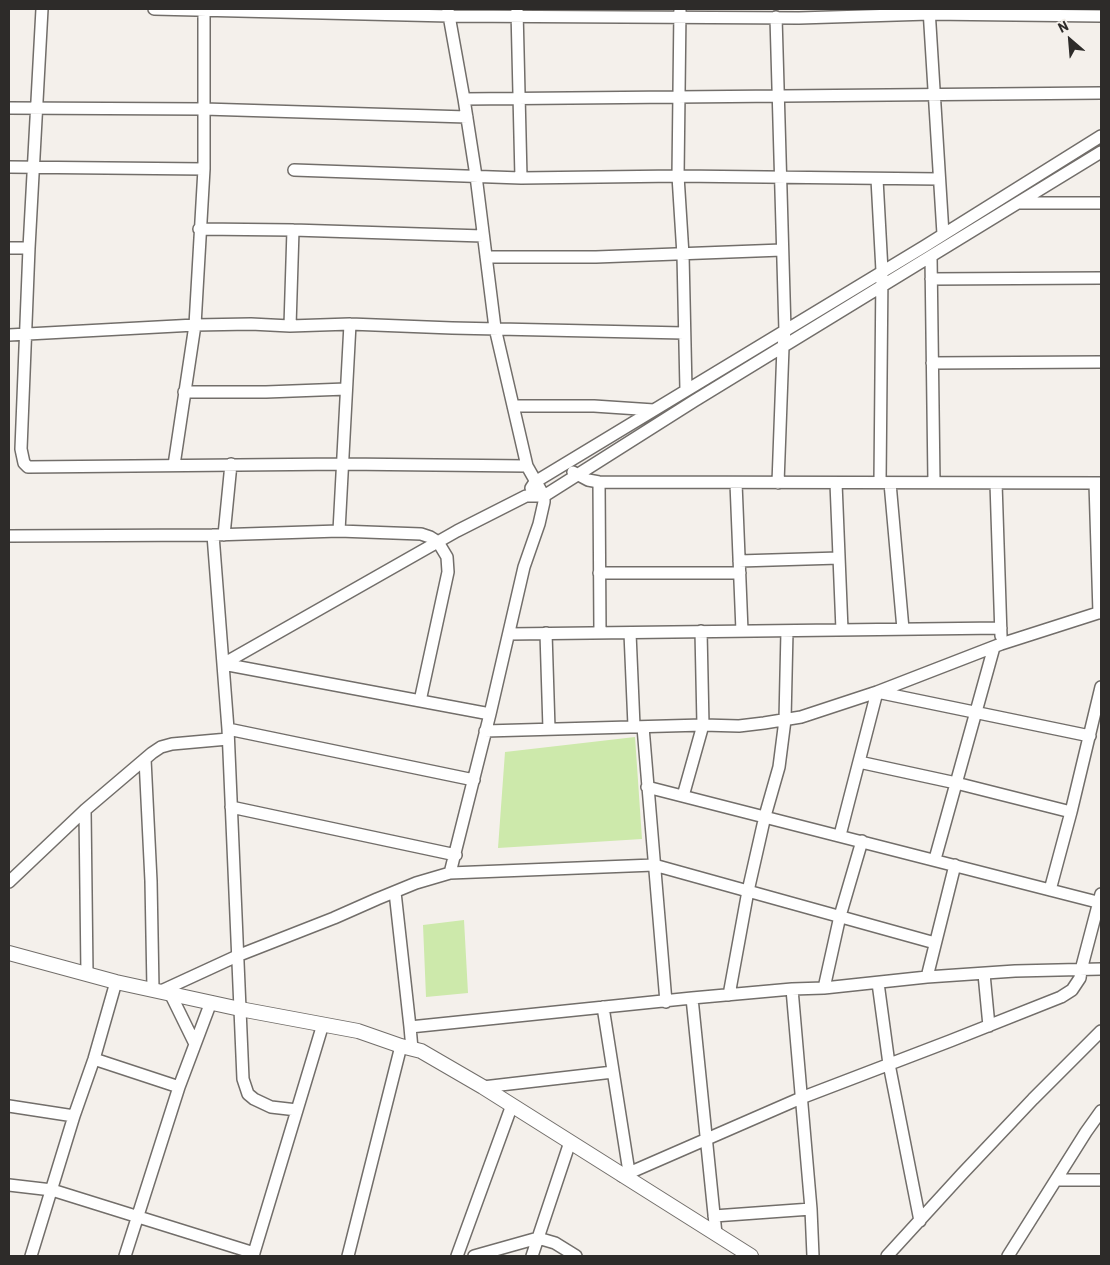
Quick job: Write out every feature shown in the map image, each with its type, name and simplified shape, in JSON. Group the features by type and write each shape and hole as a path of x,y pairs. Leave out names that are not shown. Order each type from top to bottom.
{"street":[{"path":"42,9 29,248 22,456 24,463 28,467 231,464 527,466"},
{"path":"154,9 449,13 680,13 776,17 799,13 929,12 1001,12 1101,16"},
{"path":"174,465 195,326 204,169 204,9"},
{"path":"929,12 943,234"},
{"path":"449,13 476,176 494,328 527,466 544,496 543,509 524,567 450,874"},
{"path":"517,13 521,178"},
{"path":"680,13 678,176 683,254 686,390"},
{"path":"776,17 784,331 778,483"},
{"path":"464,99 1101,93"},
{"path":"9,108 204,109 467,117"},
{"path":"223,664 438,542 526,496 536,482 1101,136"},
{"path":"526,496 544,496 1101,152"},
{"path":"9,167 204,169"},
{"path":"294,170 521,178 678,176 939,180"},
{"path":"877,179 882,271 885,482 903,629"},
{"path":"994,203 1101,203"},
{"path":"200,229 483,236"},
{"path":"290,326 293,230"},
{"path":"9,248 29,248"},
{"path":"486,257 683,254 782,250"},
{"path":"931,257 934,482"},
{"path":"931,278 1101,278"},
{"path":"9,334 251,324 290,326 350,324 684,333"},
{"path":"339,531 350,324"},
{"path":"932,363 1101,362"},
{"path":"184,392 266,392 346,389"},
{"path":"513,406 594,406 654,410"},
{"path":"231,464 218,535 244,1079 248,1094 254,1099 271,1107 297,1110"},
{"path":"485,731 703,725 739,726 802,717 877,692 997,646 1100,612 1098,482 599,482 588,480 562,466"},
{"path":"599,482 600,632"},
{"path":"935,859 1001,628 996,482"},
{"path":"736,483 742,631"},
{"path":"836,483 842,630"},
{"path":"9,536 218,535 339,531 421,534 430,537 438,542 447,557 448,572 420,701"},
{"path":"740,561 839,558"},
{"path":"599,573 740,573"},
{"path":"508,634 1001,628"},
{"path":"683,796 703,725 701,631"},
{"path":"729,995 748,891 765,816 779,767 785,720 787,631"},
{"path":"546,633 548,729"},
{"path":"630,633 647,787 666,1002"},
{"path":"223,664 490,714"},
{"path":"1050,890 1072,812 1101,687"},
{"path":"877,692 1090,736"},
{"path":"840,835 877,692"},
{"path":"9,882 85,810 152,752 167,746 228,734 474,780"},
{"path":"144,759 151,881 161,991 195,1044"},
{"path":"858,762 956,783 1072,812"},
{"path":"625,1174 801,1098 1061,997 1072,990 1080,978 1100,899 1050,890 935,859 647,787"},
{"path":"231,807 456,855"},
{"path":"85,810 87,974"},
{"path":"824,988 840,916 862,841"},
{"path":"161,991 237,956 416,883 450,874 654,865 935,943"},
{"path":"927,977 955,865"},
{"path":"348,1256 407,1048 410,1027 395,892"},
{"path":"9,953 116,982 358,1032 421,1051 445,1063 570,1142 625,1174 751,1256"},
{"path":"410,1027 692,998 824,988 927,977 1015,971 1081,970 1100,972"},
{"path":"984,974 989,1026"},
{"path":"31,1256 74,1116 94,1059 116,982"},
{"path":"878,982 890,1064 920,1221"},
{"path":"792,989 811,1210 813,1256"},
{"path":"692,998 716,1234"},
{"path":"125,1256 179,1087 211,1002"},
{"path":"603,1007 625,1174"},
{"path":"9,1185 52,1190 253,1255 323,1024"},
{"path":"888,1256 1033,1099 1101,1031"},
{"path":"94,1059 179,1087"},
{"path":"484,1087 613,1072"},
{"path":"457,1256 512,1105"},
{"path":"9,1106 74,1116"},
{"path":"1008,1256 1101,1111"},
{"path":"532,1256 570,1142"},
{"path":"1057,1180 1101,1180"},
{"path":"714,1216 811,1210"},
{"path":"474,1256 538,1238 576,1256"}],"green space":[{"path":"635,737 642,839 498,848 505,752"},
{"path":"464,920 468,993 426,997 423,925"}]}
